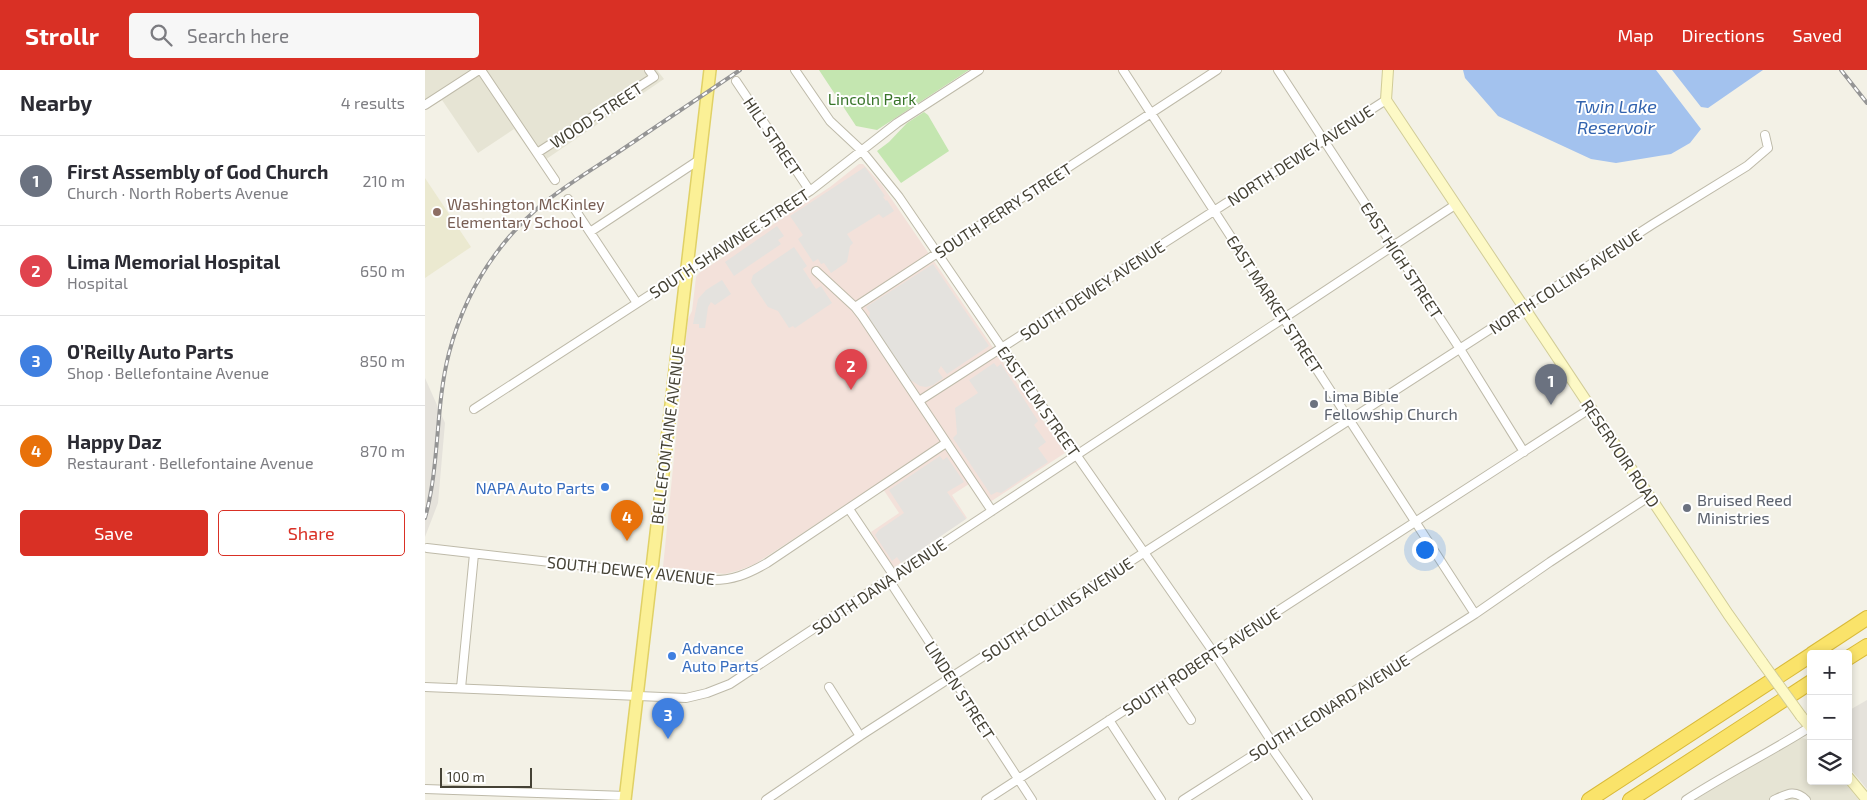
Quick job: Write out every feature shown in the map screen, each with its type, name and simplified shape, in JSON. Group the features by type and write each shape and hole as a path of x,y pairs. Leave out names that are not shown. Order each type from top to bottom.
{"highway":[{"path":"1817,650 1867,618"},
{"path":"1852,655 1867,646"},
{"path":"1589,800 1807,657"},
{"path":"1630,800 1807,685"}],"main road":[{"name":"BELLEFONTAINE AVENUE","path":"625,798 709,70"},
{"name":"NORTH DEWEY AVENUE","path":"1386,100 1388,70"},
{"name":"RESERVOIR ROAD","path":"1386,100 1649,496 1762,662 1807,724"},
{"path":"1852,782 1867,800"}],"street":[{"path":"425,105 480,70 555,180"},
{"name":"WOOD STREET","path":"537,153 654,78 649,70"},
{"name":"EAST ELM STREET","path":"795,70 830,121 861,150 890,184 1214,652 1308,800"},
{"name":"SOUTH SHAWNEE STREET","path":"474,409 810,191 897,123 979,70"},
{"name":"EAST MARKET STREET","path":"1123,70 1475,614"},
{"name":"SOUTH PERRY STREET","path":"855,307 1217,70"},
{"name":"EAST HIGH STREET","path":"1278,70 1325,140 1524,452"},
{"name":"HILL STREET","path":"736,81 810,191"},
{"name":"NORTH DEWEY AVENUE","path":"1214,211 1386,100"},
{"name":"NORTH COLLINS AVENUE","path":"1350,421 1653,224 1747,166 1767,149 1769,145 1765,135"},
{"path":"589,232 699,160"},
{"path":"568,199 637,303"},
{"name":"SOUTH DANA AVENUE","path":"425,687 686,698 713,691 730,684 1455,205"},
{"name":"SOUTH DEWEY AVENUE","path":"919,401 1214,211"},
{"path":"817,271 855,307 991,511"},
{"name":"SOUTH ROBERTS AVENUE","path":"986,800 1591,408"},
{"name":"SOUTH COLLINS AVENUE","path":"770,799 860,736 1350,421"},
{"name":"SOUTH DEWEY AVENUE","path":"427,548 709,580 726,580 741,577 767,563 946,443"},
{"name":"SOUTH LEONARD AVENUE","path":"1183,800 1475,614 1649,496"},
{"name":"LINDEN STREET","path":"849,509 952,677 1032,800"},
{"path":"461,688 474,554"},
{"path":"1167,683 1191,720"},
{"path":"829,686 860,736"},
{"path":"1109,720 1161,800"},
{"path":"1685,800 1734,770 1807,730"},
{"path":"425,789 625,798"},
{"path":"1774,800 1790,793 1797,793 1806,800"}],"shaded area":[{"path":"425,70 657,70 664,79 539,164 514,129 478,153 442,100 425,110"},
{"path":"859,164 863,164 882,185 1065,453 984,506 969,484 952,495 967,518 893,568 871,532 899,513 879,483 755,564 740,570 725,574 663,567 688,319 692,311 696,277 699,273 830,187"},
{"path":"865,167 894,211 883,218 879,214 847,234 853,243 850,246 847,262 831,273 824,263 821,264 818,259 813,262 798,239 803,235 790,216"},
{"name":"Washington McKinley Elementary School","path":"425,178 471,247 425,278"},
{"path":"777,226 784,236 778,240 781,244 734,276 725,262"},
{"path":"794,247 807,266 803,269 816,289 821,286 832,303 795,328 793,326 789,328 778,311 768,307 751,282 753,275"},
{"path":"933,264 989,346 947,374 941,366 938,371 943,378 933,385 926,387 912,381 910,382 868,318 870,313 866,307"},
{"path":"722,280 731,294 715,305 711,302 708,307 705,328 699,328 699,324 693,324 698,299 706,290"},
{"path":"994,363 997,367 1001,364 1038,421 1034,425 1046,442 1038,448 1048,462 1001,493 997,492 991,495 953,438 957,434 955,408 978,393 969,380"},
{"path":"425,378 445,423 438,503 425,537"},
{"path":"940,456 943,460 947,457 964,482 947,492 966,519 901,563 897,557 892,561 875,535 879,530 904,513 889,490"},
{"path":"1867,700 1867,789 1852,771 1852,709"},
{"path":"1803,738 1807,740 1807,785 1847,785 1859,800 1695,800 1751,765"}],"green space":[{"name":"Lincoln Park","path":"819,70 969,70 877,130 856,126"},
{"path":"924,112 928,115 949,151 901,183 877,151 889,142 907,123"}],"water":[{"name":"Twin Lake Reservoir","path":"1463,70 1656,70 1701,129 1690,143 1671,154 1616,163 1591,159 1498,116 1465,78"},
{"path":"1672,70 1763,70 1708,108 1701,107"}],"railway":[{"path":"425,518 430,498 441,394 449,353 455,332 472,292 495,255 523,222 549,199 740,70"},
{"path":"1841,70 1867,103"}],"place":[{"name":"Washington McKinley Elementary School","path":"437,212"},
{"name":"Lima Memorial Hospital","path":"851,390"},
{"name":"Lima Bible Fellowship Church","path":"1314,404"},
{"name":"First Assembly of God Church","path":"1551,405"},
{"name":"NAPA Auto Parts","path":"605,487"},
{"name":"Bruised Reed Ministries","path":"1687,508"},
{"name":"Happy Daz","path":"627,541"},
{"name":"Advance Auto Parts","path":"672,656"},
{"name":"O'Reilly Auto Parts","path":"668,739"}]}
